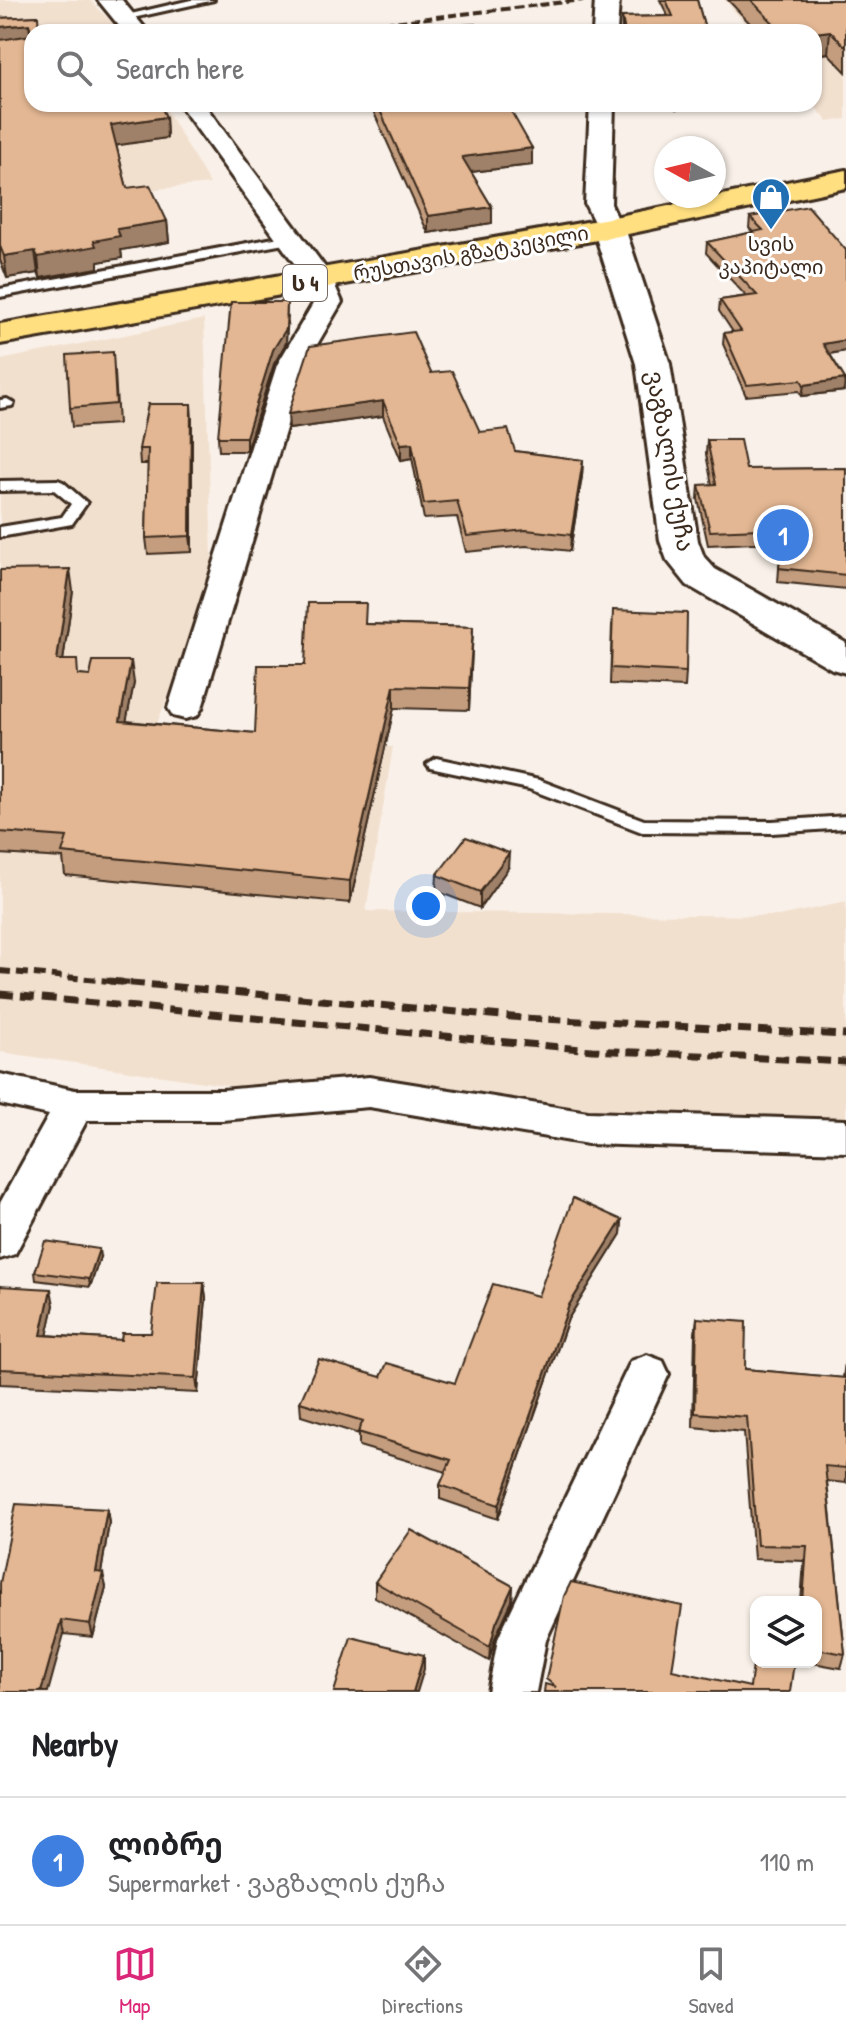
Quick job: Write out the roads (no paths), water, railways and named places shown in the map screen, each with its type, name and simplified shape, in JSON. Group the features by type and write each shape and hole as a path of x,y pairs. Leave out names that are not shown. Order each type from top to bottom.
{"highway":[{"name":"რუსთავის გზატკეცილი","path":"0,334 609,228 846,179"}],"street":[{"path":"606,24 607,0"},
{"path":"185,708 291,365 328,302 320,280 197,112"},
{"path":"602,112 598,204 609,228"},
{"name":"ვაგზალის ქუჩა","path":"609,228 621,254 653,364 679,541 686,560 701,577 842,653"},
{"path":"0,1089 75,1105 222,1105 369,1092 588,1128 846,1136"},
{"path":"0,1242 75,1105"},
{"path":"512,1692 522,1639 647,1374"}],"lane":[{"path":"123,16 208,0"},
{"path":"0,293 290,239"},
{"path":"0,486 58,485 79,503 67,521 0,532"},
{"path":"436,764 533,784 642,826 772,827 846,822"}],"railway":[{"path":"376,24 583,0"},
{"path":"0,971 132,983"},
{"path":"109,981 524,1018 846,1035"},
{"path":"0,994 592,1050 846,1062"}],"place":[{"name":"სვის კაპიტალი","path":"771,231"},
{"name":"ლიბრე","path":"783,535"}]}
